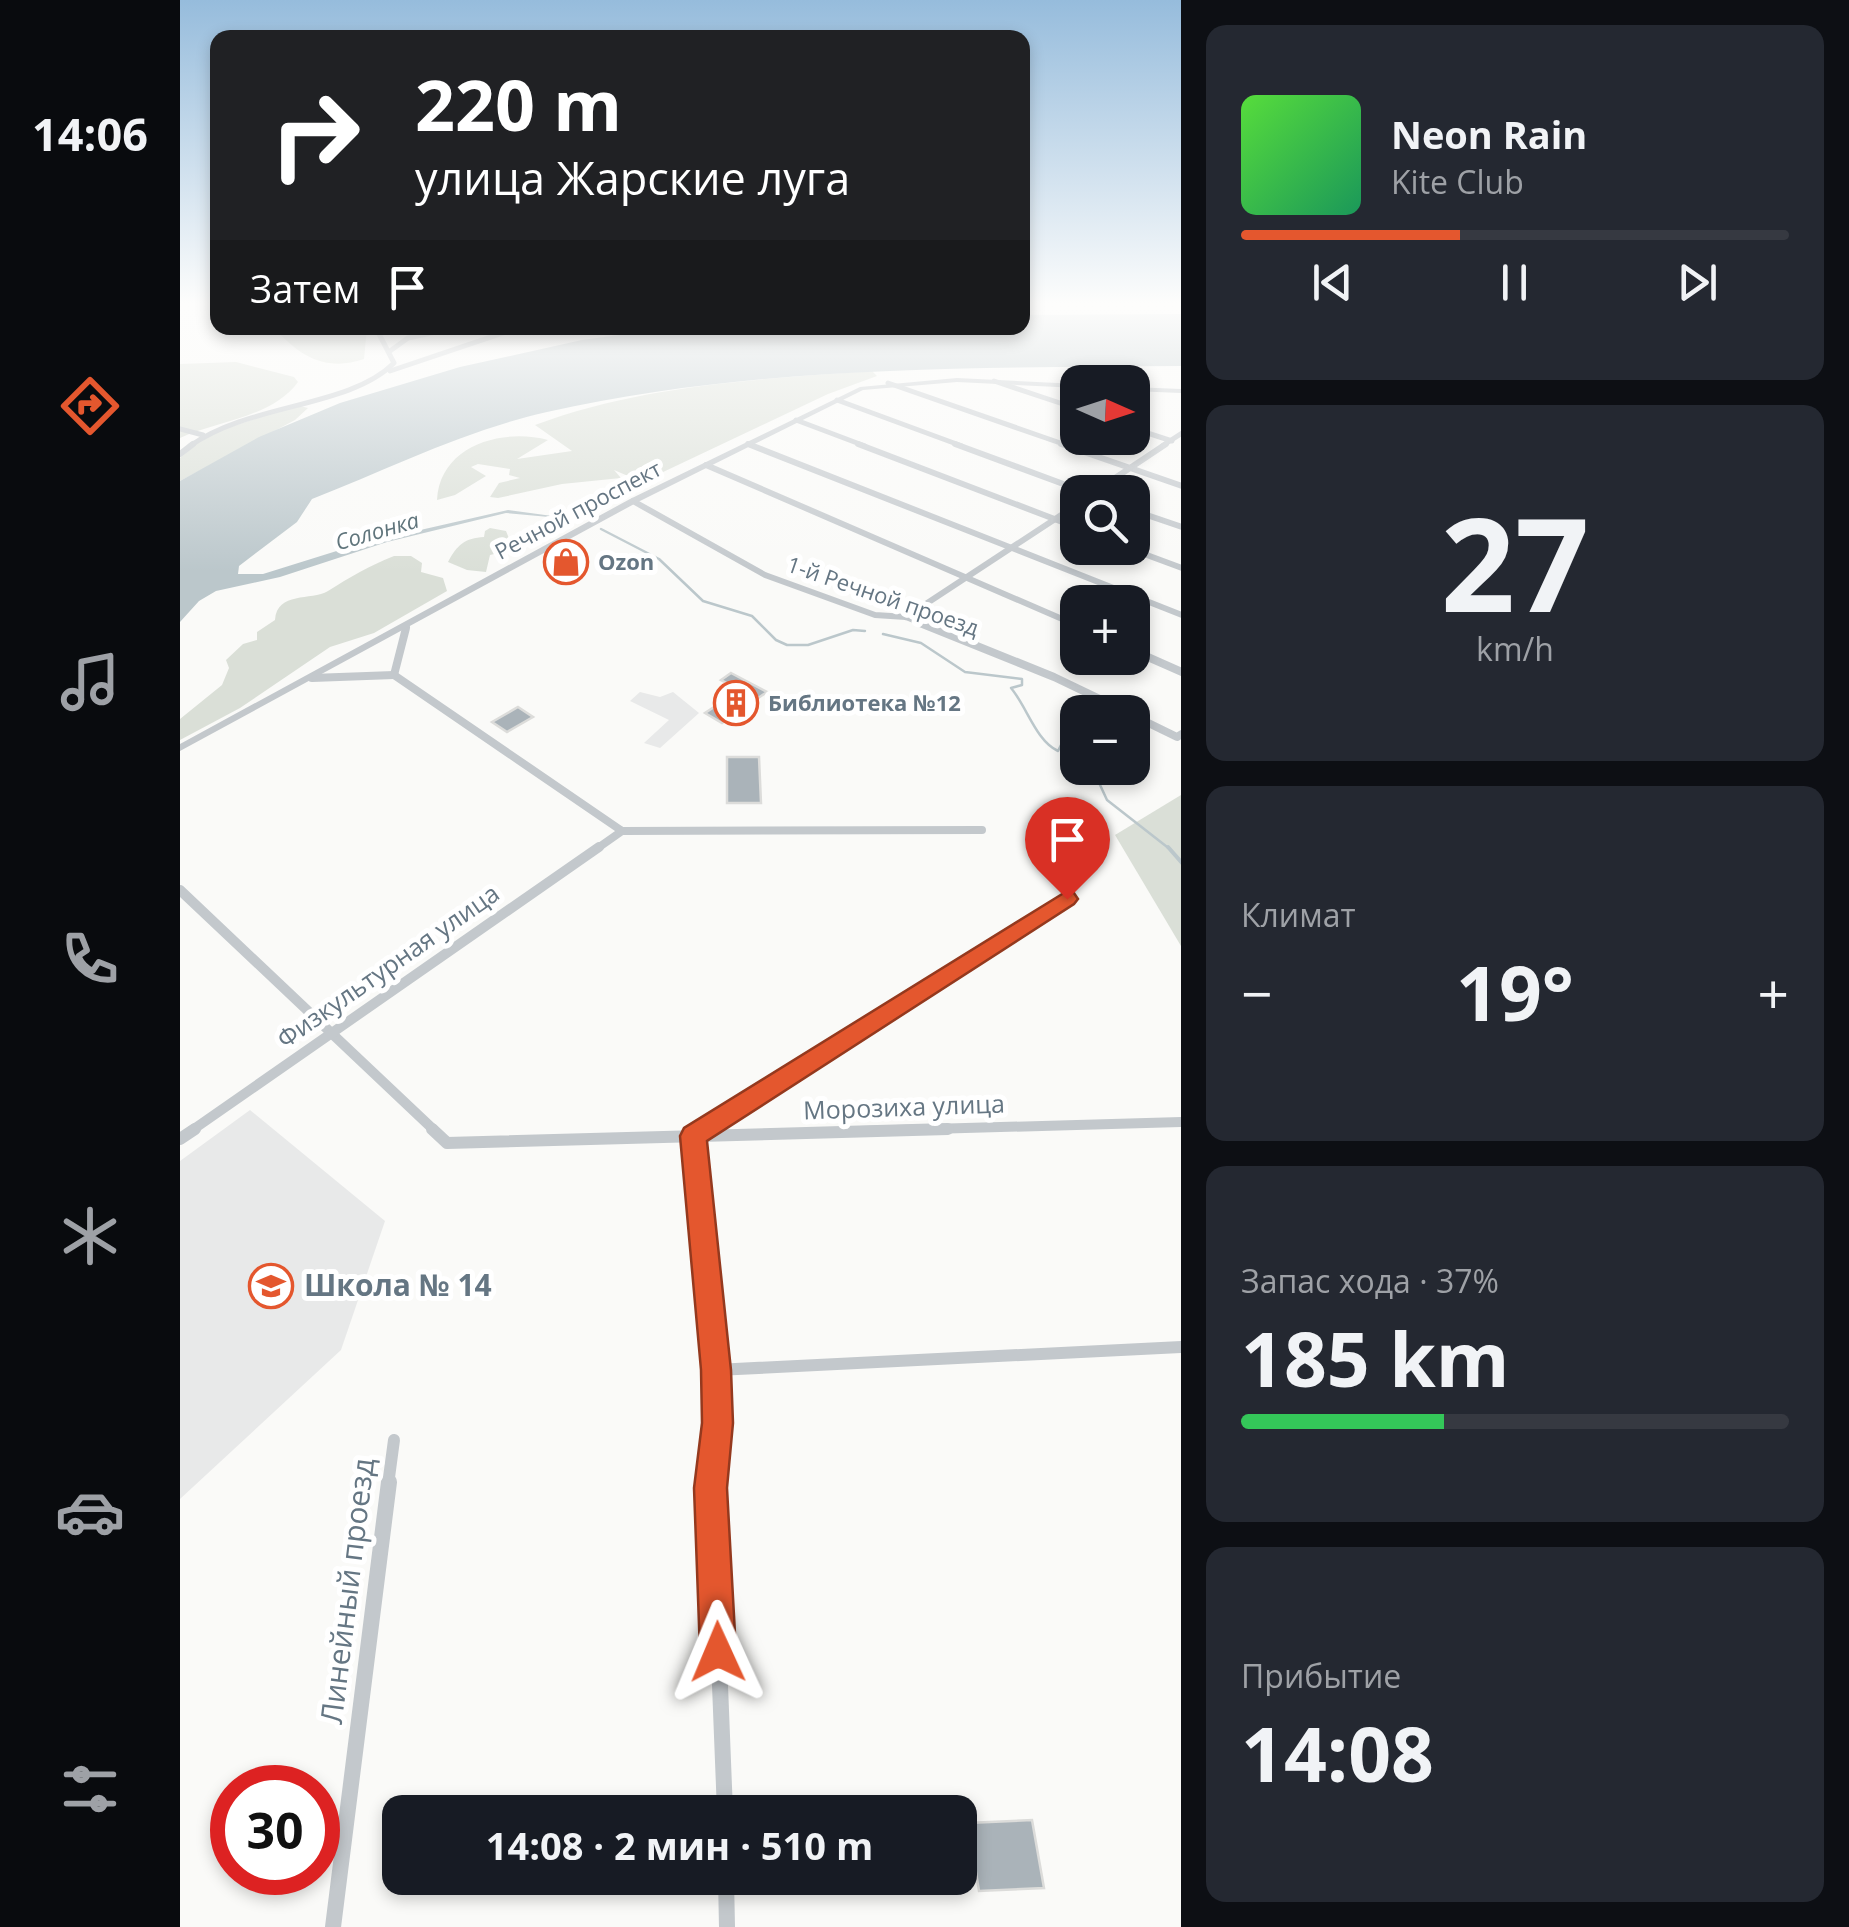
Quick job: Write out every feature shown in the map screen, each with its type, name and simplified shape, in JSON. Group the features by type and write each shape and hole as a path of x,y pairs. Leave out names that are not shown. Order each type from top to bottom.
{"street":[{"path":"180,454 203,435 237,420 329,393"},
{"name":"Речной проспект","path":"180,748 633,501 852,393"},
{"path":"914,393 1181,486"},
{"path":"1028,393 1060,403"},
{"path":"837,400 1060,483"},
{"path":"796,420 1060,522"},
{"path":"180,429 203,435"},
{"path":"1150,434 1172,441"},
{"path":"1120,475 1181,434"},
{"path":"748,444 1181,615"},
{"path":"706,465 1060,618"},
{"name":"1-й Речной проезд","path":"633,501 765,574 874,614 906,617 1091,695"},
{"path":"906,617 1060,516"},
{"path":"1150,516 1181,527"},
{"path":"1150,556 1181,568"},
{"path":"394,676 406,628"},
{"path":"1150,658 1181,672"},
{"path":"312,678 394,676 622,831 982,830"},
{"name":"1-й Речной проезд","path":"1150,723 1179,735"},
{"name":"Физкультурная улица","path":"180,1139 622,831"},
{"path":"180,890 330,1034"},
{"path":"725,1795 711,1488 717,1423 716,1370 693,1136 1067,899"},
{"name":"Морозиха улица","path":"330,1034 447,1143 1181,1122"},
{"path":"716,1370 1181,1347"},
{"name":"Линейный проезд","path":"334,1927 394,1440"},
{"path":"726,1895 727,1927"}],"shaded area":[{"path":"180,393 288,393 259,411 180,438"},
{"path":"374,393 652,393 517,420 312,499 297,522 239,566 238,574 263,574 359,544 508,510 582,520 506,513 387,542 280,577 216,591 199,601 180,622 180,481 259,437"},
{"path":"655,393 831,393 642,482 614,470 621,478 562,484 498,498 490,497 499,483 520,478 509,475 510,469 478,464 471,467 486,476 455,495 437,500 449,466 476,445 512,437 548,440 517,459 572,451 535,425"},
{"path":"296,405 308,408 295,420 180,481 180,458 207,435"},
{"path":"490,528 506,531 510,541 526,537 527,546 490,555 486,572 448,562 462,544 484,537"},
{"path":"394,556 411,556 422,563 421,572 443,578 447,591 374,633 330,647 240,708 180,740 180,719 222,685 229,668 226,660 243,644 257,640 257,632 275,620 282,605 328,591"},
{"path":"640,692 660,697 673,692 699,713 660,748 644,743 669,720 630,701"},
{"path":"1181,795 1181,946 1115,835"},
{"name":"Школа № 14","path":"250,1110 385,1221 341,1350 180,1499 180,1161"}],"building":[{"name":"Библиотека №12","path":"731,673 767,692 722,723 705,713 740,690 721,680"},
{"path":"518,707 533,717 507,732 492,722"},
{"path":"727,757 759,757 761,803 727,803"},
{"path":"1032,1820 1044,1888 979,1891 977,1823"}],"waterway":[{"name":"Солонка","path":"601,529 659,559 703,601 752,616 776,640 787,645 808,645 853,630 865,631"},
{"name":"Солонка","path":"883,634 921,643 965,672 1022,679 1022,685 1011,688 1044,740 1058,751 1060,747"},
{"name":"Солонка","path":"1100,785 1107,800 1170,849"},
{"name":"Солонка","path":"1170,849 1181,862"}],"place":[{"name":"Ozon","path":"566,562"},
{"name":"Библиотека №12","path":"736,703"},
{"name":"Школа № 14","path":"271,1286"}],"route":[{"path":"718,1652 711,1488 717,1423 716,1370 693,1136 1067,899"}]}
